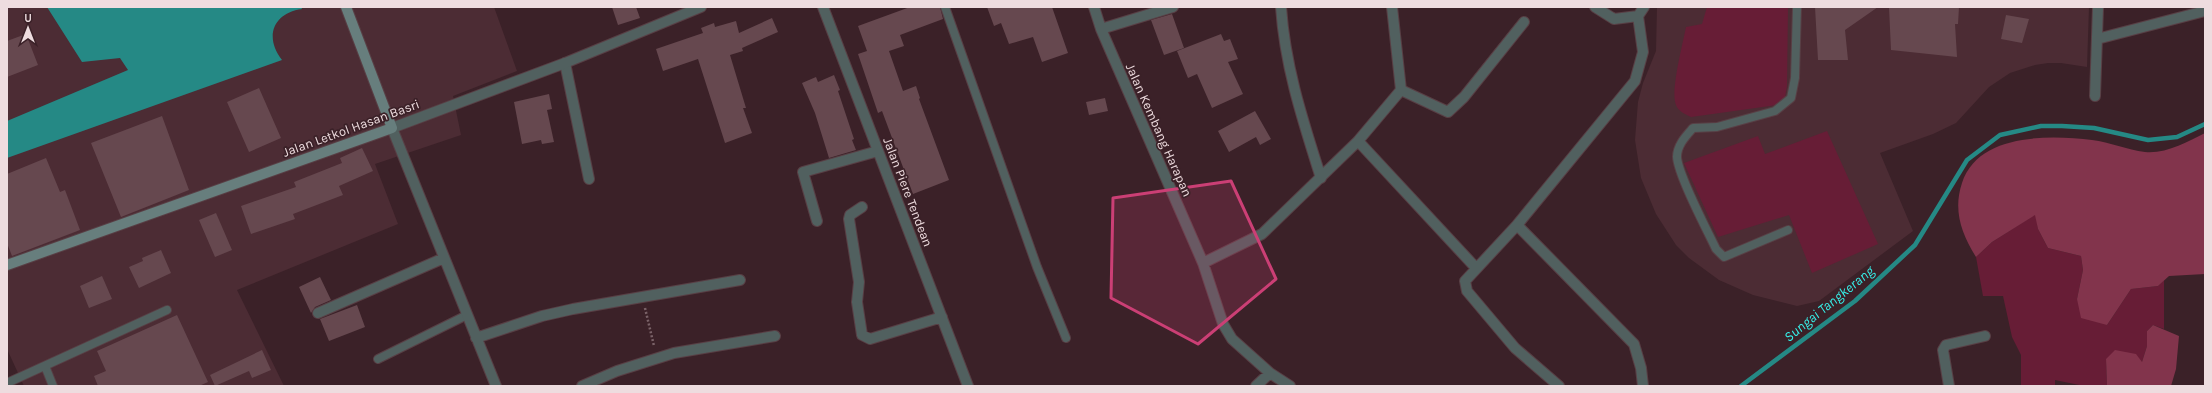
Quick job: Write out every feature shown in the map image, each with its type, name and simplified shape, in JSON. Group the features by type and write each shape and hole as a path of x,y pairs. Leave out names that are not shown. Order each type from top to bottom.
{"main road":[{"path":"346,7 392,128"},
{"name":"Jalan Letkol Hasan Basri","path":"7,265 392,128"}],"street":[{"name":"Jalan Letkol Hasan Basri","path":"392,128 565,63 701,7"},
{"name":"Jalan Piere Tendean","path":"823,7 968,386"},
{"name":"Jalan Kembang Harapan","path":"1094,7 1101,29 1203,263 1223,324 1232,339 1270,373 1290,386"},
{"path":"1101,29 1173,7"},
{"path":"1281,7 1283,40 1292,84 1321,178"},
{"path":"1203,263 1262,234 1358,141 1401,90 1392,7"},
{"path":"1559,386 1515,348 1467,291 1465,281 1518,225 1635,81 1643,52 1641,11 1614,19 1595,7"},
{"path":"2095,96 2098,7"},
{"path":"2097,38 2205,11"},
{"path":"1401,90 1448,112 1464,97 1524,22"},
{"path":"565,63 589,180"},
{"path":"392,128 496,386"},
{"path":"1358,141 1476,268"},
{"path":"817,221 803,172 878,151"},
{"path":"862,207 850,215 849,219 859,282 856,302 862,335 870,339 942,317"},
{"path":"1518,225 1634,344 1641,368 1643,386"},
{"path":"318,313 444,258"},
{"path":"476,338 542,316 642,296 740,280"},
{"path":"582,386 617,371 674,353 775,336"},
{"path":"1949,386 1943,350 1946,345 1985,336"},
{"path":"1256,386 1270,373"}],"lane":[{"path":"945,7 1038,267 1066,338"},
{"path":"1788,230 1724,256 1716,249 1683,176 1678,157 1682,141 1693,128 1717,127 1775,111 1790,98 1795,78 1797,7"},
{"path":"7,383 167,310"},
{"path":"378,359 467,315"},
{"path":"44,366 54,386"}],"path":[{"path":"642,296 657,358"}],"highlighted area":[{"path":"1231,181 1276,279 1198,344 1111,298 1113,198"}],"shaded area":[{"path":"7,7 494,7 517,71 453,96 461,135 375,164 398,224 237,290 284,386 24,386 7,349"},
{"path":"1657,7 2089,7 2087,67 2061,63 2048,63 2035,65 2010,73 1989,87 1956,123 1933,134 1880,153 1913,231 1819,301 1797,306 1753,295 1719,280 1689,258 1676,245 1656,214 1641,178 1635,140 1638,102 1643,83 1656,51"},
{"path":"1707,7 1788,7 1787,86 1785,97 1777,105 1691,117 1677,107 1675,99 1676,79 1686,27 1702,24"},
{"path":"1827,131 1878,244 1812,273 1789,215 1718,237 1684,163 1758,136 1765,154"},
{"path":"2205,133 2205,274 2169,276 2158,286 2131,289 2107,325 2081,318 2077,299 2083,270 2081,256 2048,248 2038,229 2035,215 1992,242 1976,257 1966,239 1960,221 1958,203 1962,183 1970,167 1983,154 1999,146 2036,138 2075,138 2105,142 2138,151 2153,152 2176,147"},
{"path":"2036,214 2038,229 2048,248 2081,256 2083,270 2077,299 2107,325 2131,289 2158,286 2164,280 2164,329 2153,325 2147,331 2147,346 2142,362 2106,359 2107,386 2084,386 2055,380 2055,386 2021,386 2021,355 2012,337 2003,296 1983,296 1976,257 1992,242"},
{"path":"2153,325 2179,336 2176,369 2171,386 2107,386 2106,359 2115,350 2136,354 2142,362 2147,346 2147,331"}],"water":[{"path":"47,7 301,7 302,9 292,11 284,15 274,27 273,43 282,60 7,158 7,121 128,70 120,58 82,62"}],"building":[{"path":"612,7 636,7 640,18 618,25"},
{"path":"910,7 940,7 943,19 900,35 904,46 889,51 903,91 916,86 919,99 949,180 913,194 882,111 878,113 858,54 867,51 858,26"},
{"path":"987,7 1052,7 1068,53 1042,62 1033,37 1009,44 1001,23 994,26"},
{"path":"1815,7 1878,7 1845,30 1848,60 1818,60"},
{"path":"1889,7 1959,7 1958,24 1955,24 1957,57 1891,50"},
{"path":"1172,14 1184,48 1164,55 1151,20"},
{"path":"2006,15 2029,19 2022,43 2001,39"},
{"path":"772,18 778,32 742,48 743,51 730,55 746,108 743,108 752,133 725,143 698,59 663,71 656,49 703,33 701,28 714,23 715,27 736,21 739,33"},
{"path":"26,34 38,65 7,77 7,41"},
{"path":"1221,34 1224,41 1230,39 1238,59 1228,62 1243,94 1212,108 1197,74 1188,78 1177,51"},
{"path":"834,75 840,90 838,91 854,139 852,140 856,150 829,158 815,113 802,83 816,77 818,82"},
{"path":"259,88 281,138 249,152 227,102"},
{"path":"549,94 552,109 547,110 554,142 542,144 541,140 522,144 514,102"},
{"path":"1105,98 1108,111 1089,115 1086,102"},
{"path":"1255,111 1271,139 1260,145 1256,137 1229,152 1218,131"},
{"path":"162,116 189,190 121,217 91,143"},
{"path":"362,148 373,171 339,186 343,195 293,214 295,219 251,234 241,206 296,187 294,182 342,163 340,158"},
{"path":"46,158 60,192 65,190 80,230 12,256 7,243 7,174"},
{"path":"216,213 232,250 215,257 199,220"},
{"path":"161,250 171,273 139,288 129,267 143,261 142,258"},
{"path":"102,276 112,299 89,308 80,286"},
{"path":"320,277 331,300 315,307 311,313 299,287"},
{"path":"357,305 365,327 329,341 320,319"},
{"path":"177,315 208,382 199,386 98,386 94,376 106,371 97,351"},
{"path":"262,350 271,370 252,378 249,371 215,386 210,375"}],"waterway":[{"name":"Sungai Tangkerang","path":"1741,386 1855,301 1915,245 1967,160 2000,135 2041,126 2062,126 2094,128 2148,140 2177,137 2205,124"}]}
